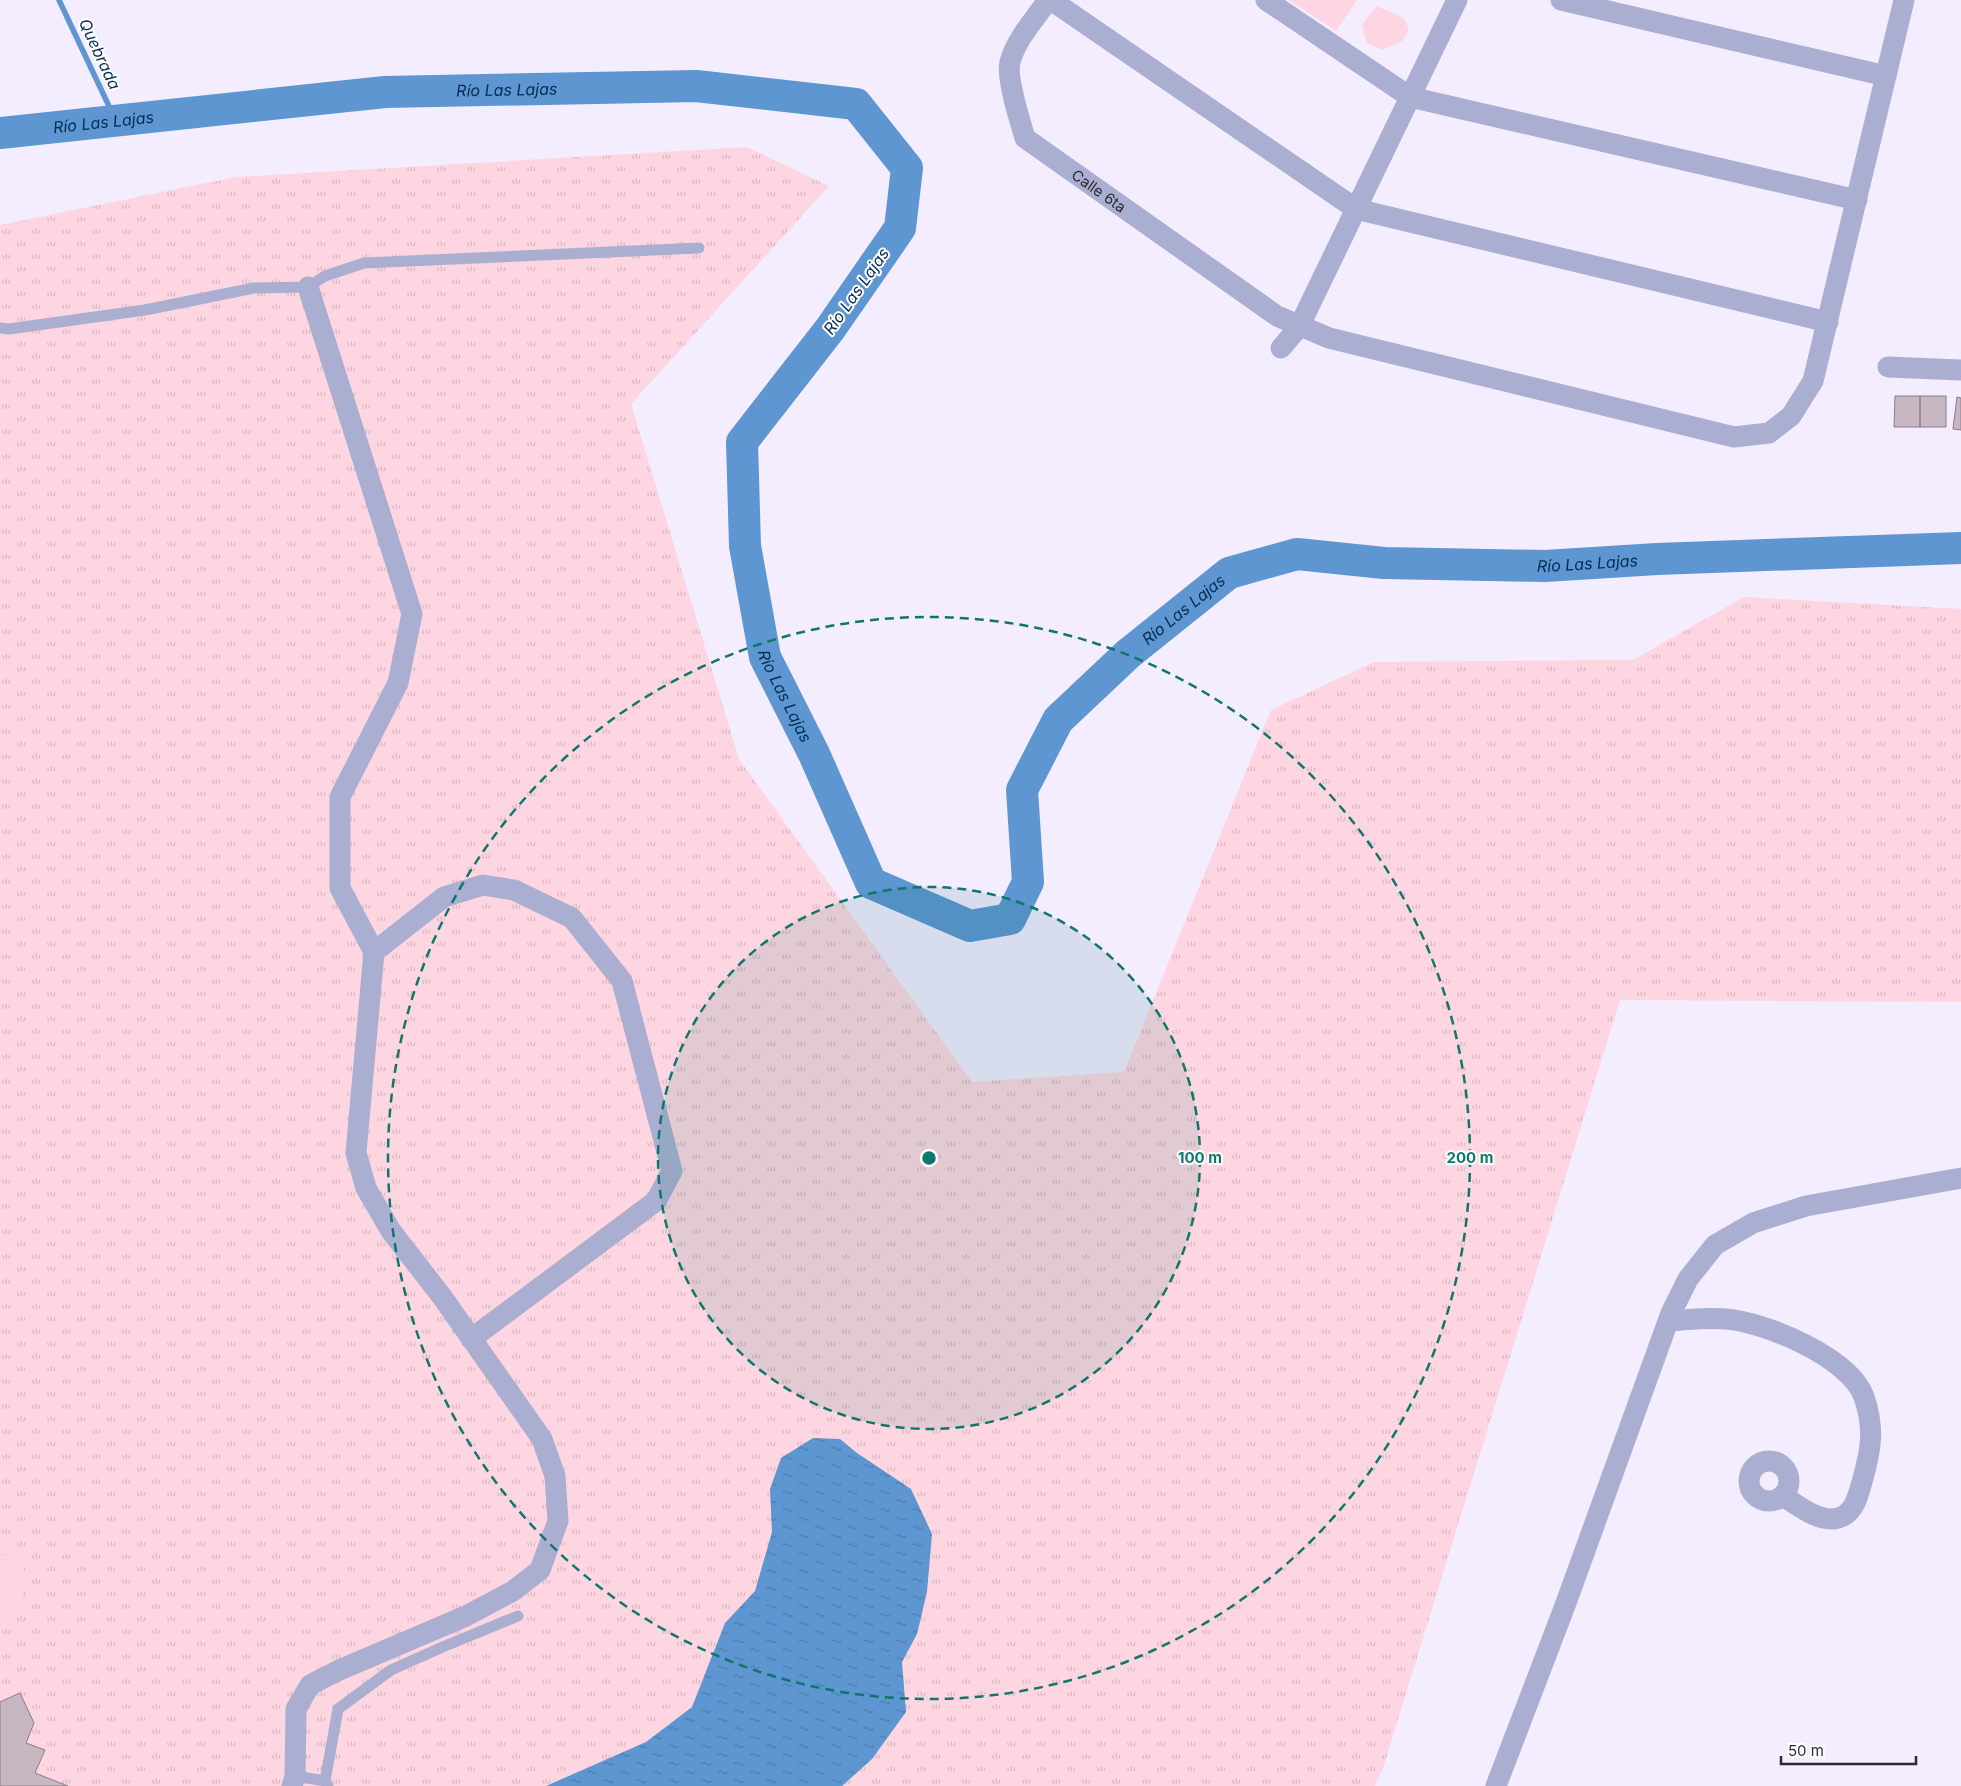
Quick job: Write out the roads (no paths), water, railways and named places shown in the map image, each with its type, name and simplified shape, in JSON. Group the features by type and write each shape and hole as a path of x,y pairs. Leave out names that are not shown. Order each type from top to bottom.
{"street":[{"path":"1050,0 1356,209 1828,322"},
{"name":"Calle 6ta","path":"1050,0 1016,46 1009,65 1014,101 1025,138 1277,316 1328,338 1734,436 1770,433 1791,416 1813,381 1904,0"},
{"path":"1266,0 1410,97 1857,200"},
{"path":"1281,348 1299,327 1457,0"},
{"path":"1561,0 1886,76"},
{"path":"294,1781 296,1709 310,1685 337,1670 466,1616 513,1591 540,1570 558,1520 555,1476 542,1439 443,1298 391,1231 366,1188 356,1152 374,952 340,888 340,797 398,683 412,614 308,287"},
{"path":"1888,367 1961,370"},
{"path":"374,952 444,898 483,885 514,890 572,918 622,981 672,1171 656,1201 471,1339"},
{"path":"1496,1786 1570,1593 1669,1321 1688,1279 1715,1245 1753,1223 1806,1206 1961,1178"},
{"path":"1669,1321 1727,1319 1785,1335 1837,1364 1853,1379 1863,1395 1871,1428 1872,1441 1870,1454 1853,1507 1847,1515 1837,1519 1826,1519 1815,1515 1784,1496"}],"lane":[{"path":"0,328 9,330 145,310 254,288 308,287 325,276 364,263 699,248"},
{"path":"294,1781 327,1784 338,1709 391,1670 518,1616"}],"water":[{"path":"813,1438 840,1439 857,1453 911,1489 932,1534 927,1592 917,1634 902,1662 906,1712 872,1759 842,1786 546,1786 646,1742 692,1707 725,1623 755,1591 772,1532 770,1489 781,1458"}],"waterway":[{"name":"Quebrada","path":"59,0 116,121"},
{"name":"Río Las Lajas","path":"0,133 385,92 696,86 856,104 907,168 900,228 830,329 742,442 745,546 765,657 814,754 871,883 970,926 1010,919 1028,882 1022,790 1058,720 1128,654 1229,573 1297,554 1384,563 1545,566 1657,559 1961,548"}]}
